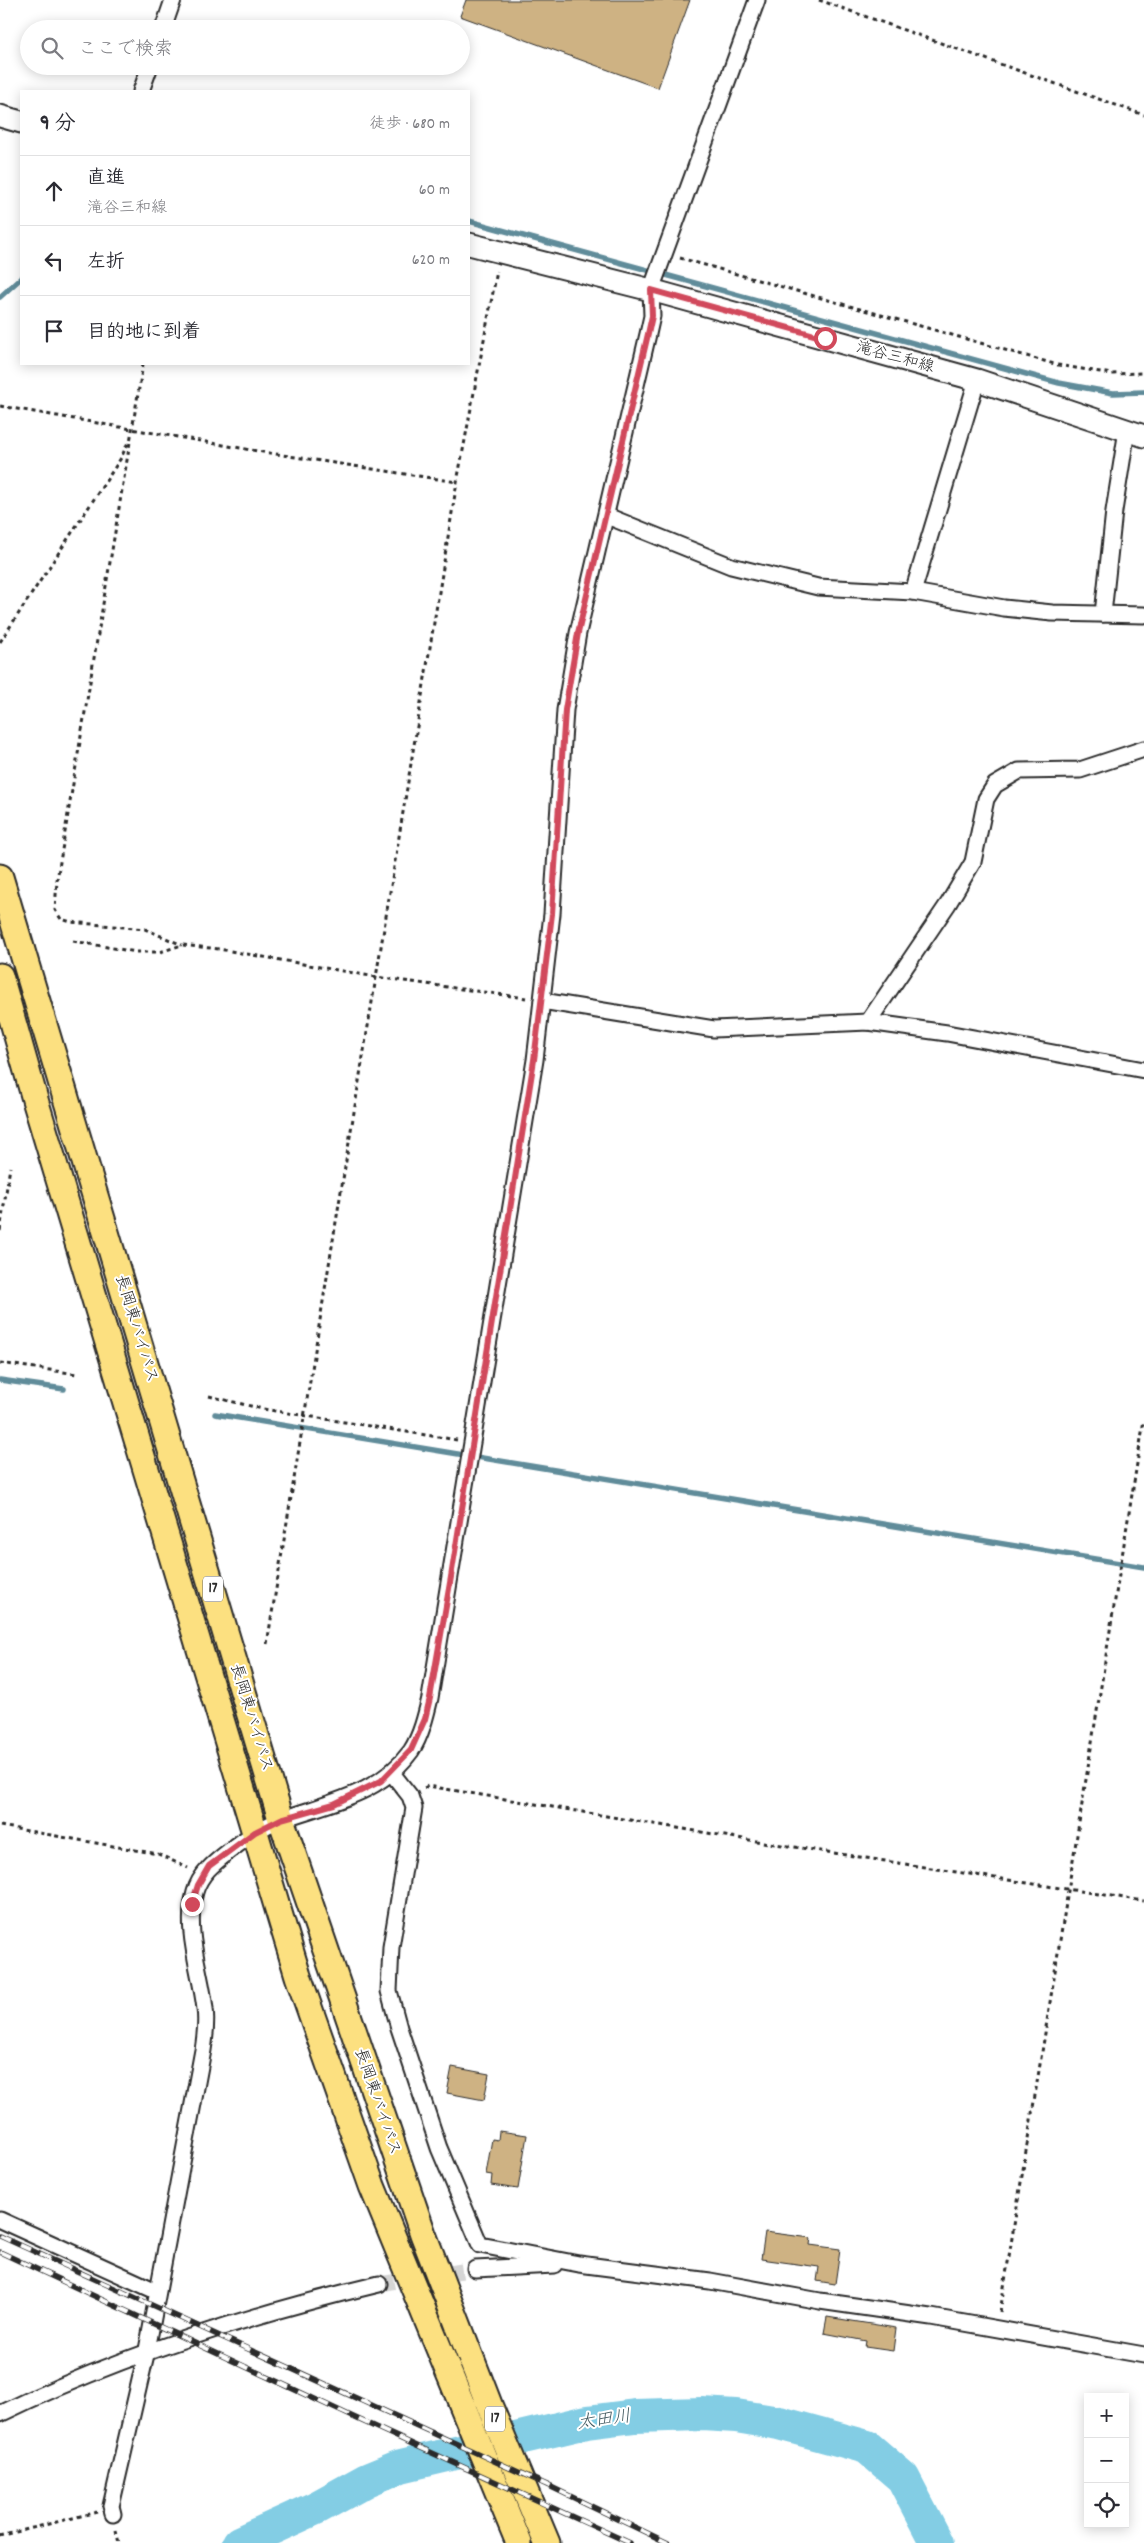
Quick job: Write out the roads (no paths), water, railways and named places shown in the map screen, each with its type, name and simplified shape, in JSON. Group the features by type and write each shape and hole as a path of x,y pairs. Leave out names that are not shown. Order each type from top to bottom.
{"highway":[{"name":"長岡東バイパス","path":"0,877 281,1819 387,2131 446,2294 547,2543"},
{"name":"長岡東バイパス","path":"0,976 298,1976 372,2186 519,2543"}],"main road":[{"path":"0,116 20,122"},
{"name":"滝谷三和線","path":"470,244 651,290 977,380 1136,433"}],"street":[{"path":"166,20 173,0"},
{"path":"112,2510 147,2350 156,2292 203,2050 206,2010 192,1922 195,1892 209,1866 255,1832 281,1819 334,1804 381,1781 411,1750 422,1726 430,1698 542,1001 552,914 565,710 578,633 652,316 651,290 757,0"},
{"path":"141,90 147,75"},
{"path":"913,592 977,380"},
{"path":"1103,614 1114,511 1136,433"},
{"path":"606,516 731,566 818,587 913,592 1052,614 1144,615"},
{"path":"868,1022 948,904 973,862 986,799 995,785 1019,771 1080,770 1144,749"},
{"path":"542,1001 714,1029 868,1022 946,1033 1144,1070"},
{"path":"391,1772 410,1796 414,1808 391,1947 389,1991 399,2028 439,2148 480,2245 579,2264 710,2281 1144,2355"},
{"path":"0,2220 156,2292"},
{"path":"475,2269 579,2264"},
{"path":"0,2414 147,2350 263,2314 379,2284"}],"waterway":[{"path":"470,221 1059,383 1113,393 1144,392"},
{"path":"0,297 20,279"},
{"path":"0,1380 64,1389"},
{"path":"215,1414 1144,1567"},
{"name":"太田川","path":"239,2543 318,2507 367,2480 401,2466 587,2422 635,2416 702,2414 736,2416 779,2423 867,2447 903,2478 937,2543"}],"tunnel":[{"path":"379,2284 475,2269"}],"railway":[{"path":"0,2236 547,2485 668,2543"},
{"path":"0,2252 351,2416 630,2543"}]}
